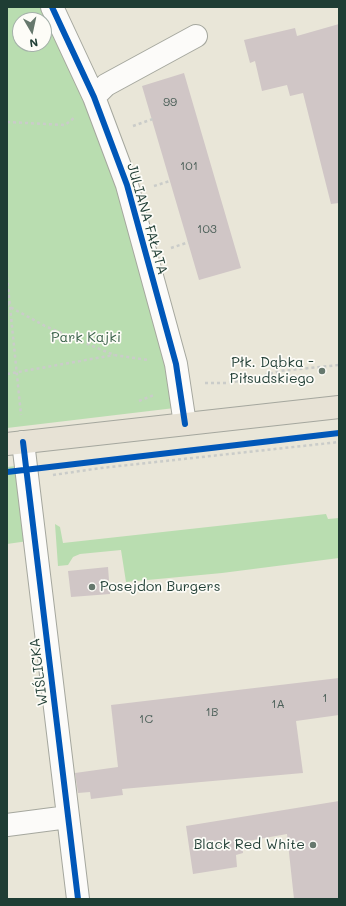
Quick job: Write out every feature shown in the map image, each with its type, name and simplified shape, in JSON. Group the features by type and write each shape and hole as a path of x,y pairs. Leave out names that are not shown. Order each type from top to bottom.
{"main road":[{"path":"15,443 339,407"}],"street":[{"name":"JULIANA FAŁATA","path":"52,7 94,97 127,185 176,364 185,424"},
{"path":"94,97 106,85 196,36"},
{"name":"WIŚLICKA","path":"15,443 28,481 78,899"},
{"path":"7,825 68,817"}],"path":[{"path":"7,122 65,126 81,113 94,97"},
{"path":"128,128 152,119"},
{"path":"149,188 170,181"},
{"path":"168,249 188,242"},
{"path":"7,278 21,415"},
{"path":"7,303 10,307 45,326 114,355 176,364"},
{"path":"7,374 114,355"},
{"path":"28,481 64,472 339,442"},
{"path":"78,464 178,452"}],"green space":[{"name":"Park Kajki","path":"7,7 52,7 94,97 183,407 7,428"},
{"path":"26,465 35,540 7,544 7,467"},
{"path":"326,514 328,519 339,518 339,558 222,573 126,582 121,550 80,554 73,557 68,565 58,566 55,524 60,527 63,543"}],"building":[{"path":"339,24 339,203 331,204 303,93 290,96 287,85 262,91 255,61 250,63 244,40 295,28 297,36"},
{"path":"184,73 241,268 199,280 142,86"},
{"name":"Posejdon Burgers","path":"108,567 110,594 71,597 68,571"},
{"path":"339,678 339,715 296,721 303,773 122,789 123,795 91,799 90,792 78,793 75,773 118,767 111,705"},
{"path":"339,801 339,899 294,899 287,834 242,842 243,853 236,855 237,867 193,874 186,826"}],"cycle path":[{"path":"52,7 94,97 127,185 176,364 185,424"},
{"path":"7,472 339,433"},
{"path":"23,442 78,899"}],"place":[{"name":"Płk. Dąbka - Piłsudskiego","path":"322,371"},
{"name":"Posejdon Burgers","path":"92,587"},
{"name":"Black Red White","path":"313,845"}]}
